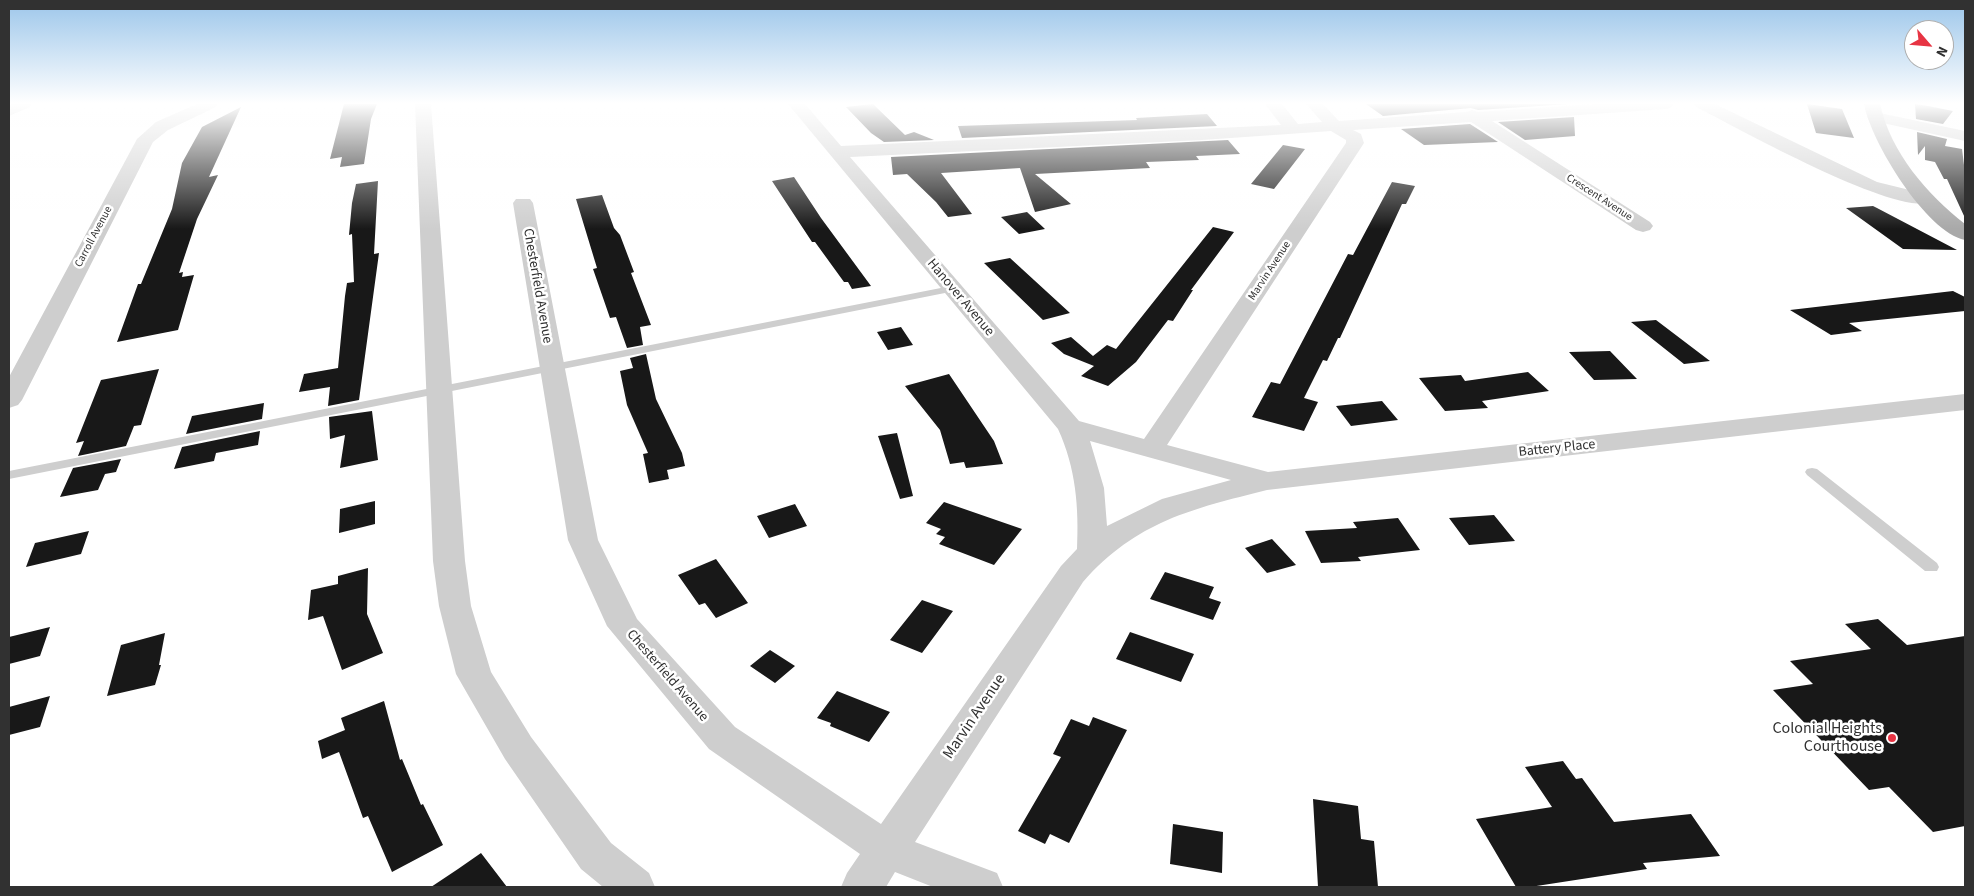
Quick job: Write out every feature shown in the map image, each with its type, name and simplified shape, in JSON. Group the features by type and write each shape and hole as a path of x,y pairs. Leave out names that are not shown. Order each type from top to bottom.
{"main road":[{"path":"1889,146 1902,173 1922,199 1965,234"}],"street":[{"name":"Carroll Avenue","path":"9,400 142,146"},
{"path":"425,146 449,561 455,606 474,674 518,748 596,856 634,887"},
{"name":"Hanover Avenue","path":"831,146 1070,427"},
{"path":"836,152 959,146"},
{"name":"Marvin Avenue","path":"1151,449 1353,146"},
{"name":"Crescent Avenue","path":"1519,146 1643,226"},
{"path":"1788,146 1870,186 1899,195 1922,199"},
{"name":"Chesterfield Avenue","path":"522,203 584,540 624,626 722,738 887,850 982,887"},
{"name":"Battery Place","path":"1151,449 1268,481 1965,402"},
{"path":"1070,427 1151,449"},
{"path":"1070,427 1083,455 1091,496 1094,518 1092,552"},
{"name":"Marvin Avenue","path":"862,887 1072,574 1092,552 1109,538 1138,520 1175,504 1208,493 1268,481"}],"lane":[{"path":"9,475 951,289"},
{"path":"1812,472 1931,567"}],"building":[{"path":"192,146 223,146 209,177 218,175 197,219 179,273 183,272 182,277 194,275 178,330 117,342 138,284 141,284 172,209 182,163"},
{"path":"333,146 367,146 364,164 340,167 342,157 330,159"},
{"path":"1113,146 1233,146 1240,154 1196,156 1199,160 1146,162 1150,168 1035,174 1071,204 1035,212 1020,168 941,173 972,214 948,217 936,202 907,174 893,175 891,157"},
{"path":"1282,146 1305,149 1274,189 1251,184"},
{"path":"1918,146 1945,146 1962,149 1965,173 1965,218 1947,179 1944,179 1935,162 1925,160 1925,146 1918,155"},
{"path":"794,177 821,218 871,286 852,289 848,282 844,282 815,242 812,242 772,181"},
{"path":"378,181 374,254 379,253 359,400 328,406 330,387 299,392 304,374 338,368 347,283 354,282 352,234 349,235 356,184"},
{"path":"1392,182 1415,186 1406,204 1402,204 1340,338 1338,338 1327,361 1323,360 1304,398 1318,402 1304,431 1252,417 1271,382 1280,384 1348,254 1353,255"},
{"path":"602,195 614,228 620,235 634,272 631,273 651,325 640,327 643,345 627,348 616,317 610,318 593,269 597,268 576,199"},
{"path":"1873,206 1957,250 1903,249 1846,208"},
{"path":"1027,212 1045,229 1019,234 1001,217"},
{"path":"1213,227 1234,232 1191,290 1193,290 1173,321 1168,320 1136,362 1108,386 1081,376 1094,366 1064,354 1051,343 1071,337 1093,356 1107,345 1116,349"},
{"path":"1010,258 1070,313 1043,320 984,263"},
{"path":"1953,291 1965,297 1965,311 1849,323 1862,331 1831,335 1790,310"},
{"path":"1656,320 1710,361 1684,364 1631,322"},
{"path":"901,327 913,345 888,350 877,332"},
{"path":"1610,351 1637,379 1594,380 1569,352"},
{"path":"646,354 656,399 682,453 685,466 667,470 669,479 649,483 643,454 648,453 627,405 620,371 633,368 630,358"},
{"path":"159,369 141,425 134,426 126,446 78,456 84,441 76,443 101,380"},
{"path":"1528,372 1549,391 1482,401 1488,408 1445,411 1419,378 1461,375 1465,381"},
{"path":"949,374 994,441 1003,464 966,468 964,462 950,464 940,430 905,386"},
{"path":"1382,401 1398,420 1351,426 1336,406"},
{"path":"264,403 262,419 186,434 192,416"},
{"path":"372,411 378,460 340,468 345,435 330,439 329,417"},
{"path":"260,431 258,445 216,453 214,461 174,469 182,447"},
{"path":"897,433 913,496 900,499 878,436"},
{"path":"121,459 116,472 105,474 98,490 60,497 73,468"},
{"path":"375,501 375,524 339,533 340,509"},
{"path":"944,502 1022,529 994,565 939,544 945,537 936,534 941,529 926,523"},
{"path":"795,504 807,526 769,538 757,516"},
{"path":"1494,515 1515,541 1469,545 1449,518"},
{"path":"1398,518 1420,550 1358,557 1361,561 1321,563 1305,531 1357,528 1353,522"},
{"path":"89,531 81,554 26,567 35,543"},
{"path":"1272,539 1296,565 1267,573 1245,548"},
{"path":"716,559 748,603 716,618 705,603 699,605 678,575"},
{"path":"368,568 367,614 383,653 342,670 323,616 308,620 311,590 338,584 338,576"},
{"path":"1165,572 1214,587 1209,598 1221,602 1213,620 1150,599"},
{"path":"922,600 953,611 922,653 890,640"},
{"name":"Colonial Heights Courthouse","path":"1878,619 1907,645 1965,636 1965,826 1933,832 1889,787 1869,790 1773,690 1813,684 1790,661 1871,649 1845,624"},
{"path":"50,627 40,656 9,664 9,637"},
{"path":"1130,632 1194,654 1181,682 1116,659"},
{"path":"165,633 159,665 161,665 155,685 107,696 121,645"},
{"path":"770,650 795,666 775,683 750,666"},
{"path":"837,691 890,712 869,742 830,726 831,723 817,718"},
{"path":"50,696 40,727 9,735 9,707"},
{"path":"384,701 400,760 402,759 421,805 423,804 443,845 392,872 368,816 363,818 339,752 322,759 318,741 345,730 341,718"},
{"path":"1093,717 1127,730 1069,843 1050,834 1045,844 1018,831 1061,757 1053,754 1071,719 1089,726"},
{"path":"1563,761 1576,779 1582,778 1614,822 1691,814 1720,856 1643,863 1647,869 1530,887 1516,887 1476,819 1552,807 1525,767"},
{"path":"1313,799 1358,806 1361,839 1374,841 1378,887 1318,887"},
{"path":"1173,824 1223,832 1222,873 1170,864"},
{"path":"481,853 507,887 431,887 458,869"}],"place":[{"name":"Colonial Heights Courthouse","path":"1892,738"}]}
